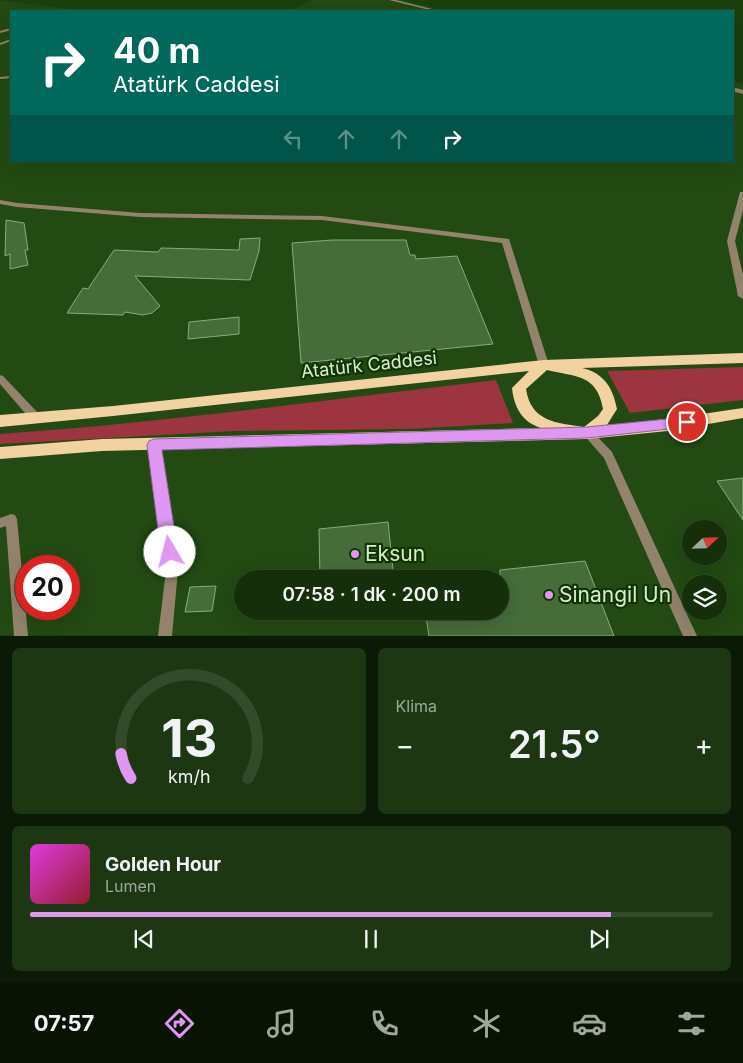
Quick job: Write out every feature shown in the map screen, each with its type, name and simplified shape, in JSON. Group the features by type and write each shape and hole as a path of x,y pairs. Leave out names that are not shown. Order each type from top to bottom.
{"main road":[{"name":"Atatürk Caddesi","path":"0,421 113,412 544,365 743,358"},
{"path":"544,365 590,375 606,394 610,409 603,420 587,432 556,428 534,420 519,402 519,388 544,365"},
{"path":"0,453 102,444 154,445 587,432 668,425 743,412"}],"street":[{"path":"391,0 434,10"},
{"path":"743,194 731,241 743,296"},
{"path":"0,202 140,215 322,218 506,241 544,365"}],"lane":[{"path":"0,378 35,418"},
{"path":"587,432 608,455 690,636"},
{"path":"154,445 172,570 165,636"},
{"path":"0,523 11,519 21,636"}],"shaded area":[{"path":"0,0 79,10 10,10 10,162 734,162 734,81 743,84 743,635 0,635"},
{"path":"312,0 403,0 444,10 290,10"},
{"path":"743,367 743,400 630,413 607,371"},
{"path":"496,380 513,423 408,429 234,431 0,444 0,434 124,424"}],"building":[{"path":"6,220 24,223 28,250 25,250 28,265 10,269 10,254 5,256"},
{"path":"260,238 259,251 250,280 135,276 160,306 152,313 143,315 125,312 123,315 67,313 83,288 88,289 114,250 158,252 161,248 239,250 240,239"},
{"path":"332,240 406,240 410,255 415,255 416,259 457,256 493,344 301,363 292,243"},
{"path":"239,317 239,334 188,339 189,322"},
{"path":"743,478 743,520 717,481"},
{"name":"Eksun","path":"388,522 393,570 320,570 319,529"},
{"name":"Sinangil Un","path":"585,561 614,636 429,636 426,620 509,620 509,570 500,570"},
{"path":"216,586 212,611 185,612 190,587"}],"place":[{"name":"Eksun","path":"355,554"},
{"name":"Sinangil Un","path":"549,595"}],"route":[{"path":"170,552 154,445 587,432 687,422"}]}
